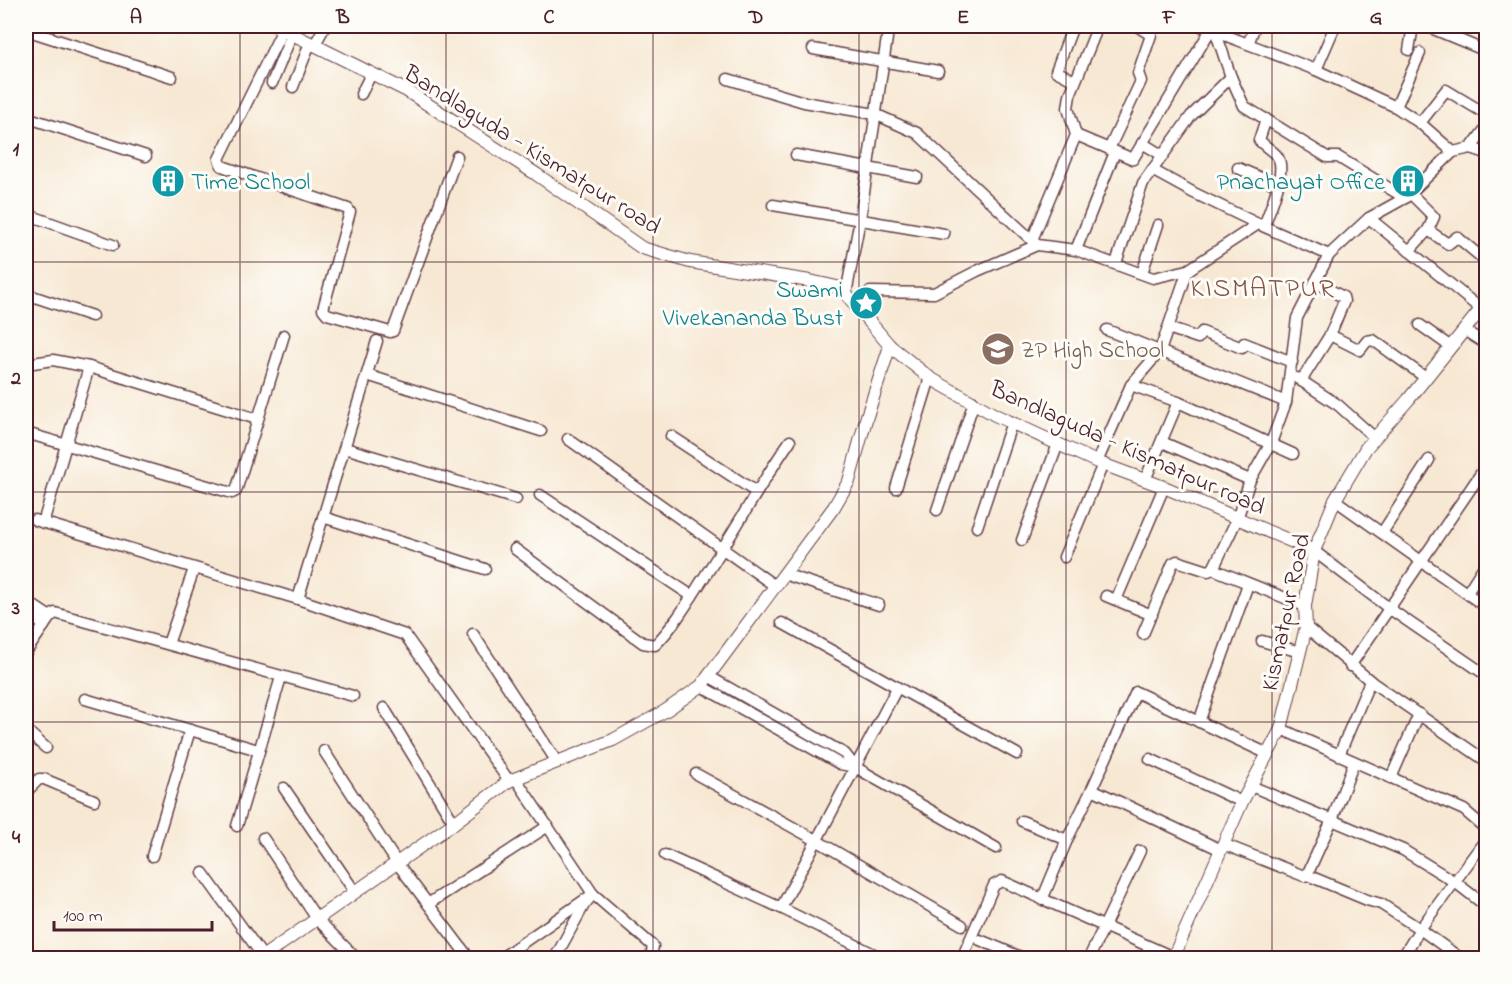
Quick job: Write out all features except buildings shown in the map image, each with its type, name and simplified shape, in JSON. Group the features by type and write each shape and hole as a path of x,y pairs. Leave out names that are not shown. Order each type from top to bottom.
{"street":[{"path":"292,87 312,45 325,26"},
{"path":"1070,26 1056,71 1075,81"},
{"path":"855,306 870,292 934,293 1034,243 1076,135 1068,108 1075,81 1098,26"},
{"path":"1076,250 1112,151 1141,81 1138,73 1151,35 1137,26"},
{"path":"1248,44 1255,26"},
{"path":"1316,70 1335,26"},
{"path":"1396,107 1415,51 1413,26"},
{"path":"1426,26 1486,51"},
{"path":"1455,37 1460,26"},
{"path":"1076,135 1133,159 1210,28"},
{"path":"1210,28 1316,70 1396,107 1420,123 1453,152"},
{"path":"1210,28 1244,106 1327,157 1338,157 1407,195 1434,217 1428,230 1409,251"},
{"path":"272,83 284,29"},
{"path":"284,29 219,159 222,166 348,209 350,212 323,309 327,314 393,331 457,156"},
{"name":"Bandlaguda - Kismatpur road","path":"284,29 407,91 536,174 642,248 690,262 837,287 846,294 890,346 930,378 1012,422 1100,463 1164,487 1314,551"},
{"path":"26,30 172,77"},
{"path":"846,294 860,219 887,38"},
{"path":"813,49 938,71"},
{"path":"362,94 371,74"},
{"path":"1116,263 1143,183 1191,116 1231,77"},
{"path":"728,79 804,102 875,114 917,132 1034,243 1076,250 1153,278 1188,270 1261,225 1281,175 1278,157 1259,140 1266,119"},
{"path":"1420,123 1446,90 1486,114"},
{"path":"26,117 146,156"},
{"path":"1471,148 1486,128"},
{"path":"1142,143 1162,155"},
{"path":"1213,569 1237,519 1250,480 1271,443 1286,402 1297,318 1329,255 1369,218 1407,195 1453,152 1471,148 1486,153"},
{"path":"796,155 917,177"},
{"path":"1238,168 1277,185"},
{"path":"1152,170 1194,193 1329,255"},
{"path":"773,205 944,234"},
{"path":"26,214 113,245"},
{"path":"1369,218 1409,251 1484,306"},
{"path":"1142,273 1158,225"},
{"path":"1428,230 1448,244 1457,237 1486,261"},
{"path":"1064,557 1131,385 1160,351 1188,270"},
{"path":"1301,381 1330,335 1344,301 1343,297 1315,282"},
{"path":"26,294 92,316"},
{"name":"Kismatpur Road","path":"1173,958 1242,802 1281,729 1306,627 1305,606 1314,551 1335,500 1366,448 1484,306"},
{"path":"1420,325 1451,347"},
{"path":"1168,328 1198,338 1202,332 1242,348 1244,343 1292,362"},
{"path":"1107,330 1286,402"},
{"path":"1464,330 1486,344"},
{"path":"26,433 232,493 236,491 284,335"},
{"path":"1330,335 1357,350 1362,349 1367,341 1373,340 1425,378"},
{"path":"298,599 377,341"},
{"path":"203,873 263,958 513,780 613,740 665,711 704,681 834,507 849,481 890,346"},
{"path":"26,361 33,363 53,360 89,367 257,419"},
{"path":"89,367 39,521 298,599 405,635 548,826 593,894 653,946 651,958"},
{"path":"1290,374 1338,405 1375,438"},
{"path":"367,375 542,431"},
{"path":"896,488 930,378"},
{"path":"1131,385 1179,402 1293,454"},
{"path":"937,510 974,402"},
{"path":"1145,480 1179,402"},
{"path":"977,527 1012,422"},
{"path":"671,436 756,492"},
{"path":"568,439 774,586"},
{"path":"515,549 643,644 655,645 692,596 790,441"},
{"path":"1162,442 1250,480"},
{"path":"1022,540 1058,444"},
{"path":"345,448 516,499"},
{"path":"1382,533 1429,460"},
{"path":"1350,666 1486,466"},
{"path":"1152,615 1111,598 1164,487"},
{"path":"540,495 692,596"},
{"path":"1335,500 1486,608"},
{"path":"324,517 485,569"},
{"path":"1314,551 1390,609 1486,675"},
{"path":"1143,634 1173,563 1177,561 1209,571 1213,569 1305,606"},
{"path":"1467,593 1486,563"},
{"path":"168,644 194,569"},
{"path":"784,574 879,605"},
{"path":"1199,722 1248,584"},
{"path":"26,605 27,611 47,621"},
{"path":"26,652 55,613 353,696"},
{"path":"782,622 1017,753"},
{"path":"1306,627 1370,681 1486,761"},
{"path":"473,634 557,762"},
{"path":"1262,641 1300,652"},
{"path":"237,826 281,677"},
{"path":"704,681 840,764 855,767 996,848"},
{"path":"1339,755 1370,681"},
{"path":"781,908 897,688"},
{"path":"1042,900 1067,840 1136,692 1268,754"},
{"path":"85,699 258,750"},
{"path":"384,708 454,823"},
{"path":"1390,777 1419,714"},
{"path":"1281,729 1464,810 1486,829"},
{"path":"26,730 46,748"},
{"path":"152,856 190,730"},
{"path":"324,751 397,863 469,958"},
{"path":"1150,759 1242,802"},
{"path":"1307,875 1332,820 1354,762"},
{"path":"696,774 963,925"},
{"path":"26,792 39,779 44,779 94,800"},
{"path":"1251,786 1403,850 1455,882 1486,906"},
{"path":"284,788 355,891"},
{"path":"1092,789 1222,847 1304,876 1307,875 1381,904 1460,958"},
{"path":"1023,820 1067,840"},
{"path":"428,904 548,826"},
{"path":"262,838 317,919 356,958"},
{"path":"1402,958 1420,929 1486,839"},
{"path":"1089,958 1140,851"},
{"path":"665,855 781,908 882,958"},
{"path":"962,958 994,885 1002,881 1173,958"},
{"path":"501,958 593,894"},
{"path":"555,958 584,905 593,894"},
{"path":"980,940 1020,958"}],"place":[{"name":"Time School","path":"168,181"},
{"name":"Pnachayat Office","path":"1408,181"},
{"name":"Swami Vivekananda Bust","path":"866,303"},
{"name":"ZP High School","path":"998,349"}],"district":[{"name":"KISMATPUR","path":"1263,287"}]}
